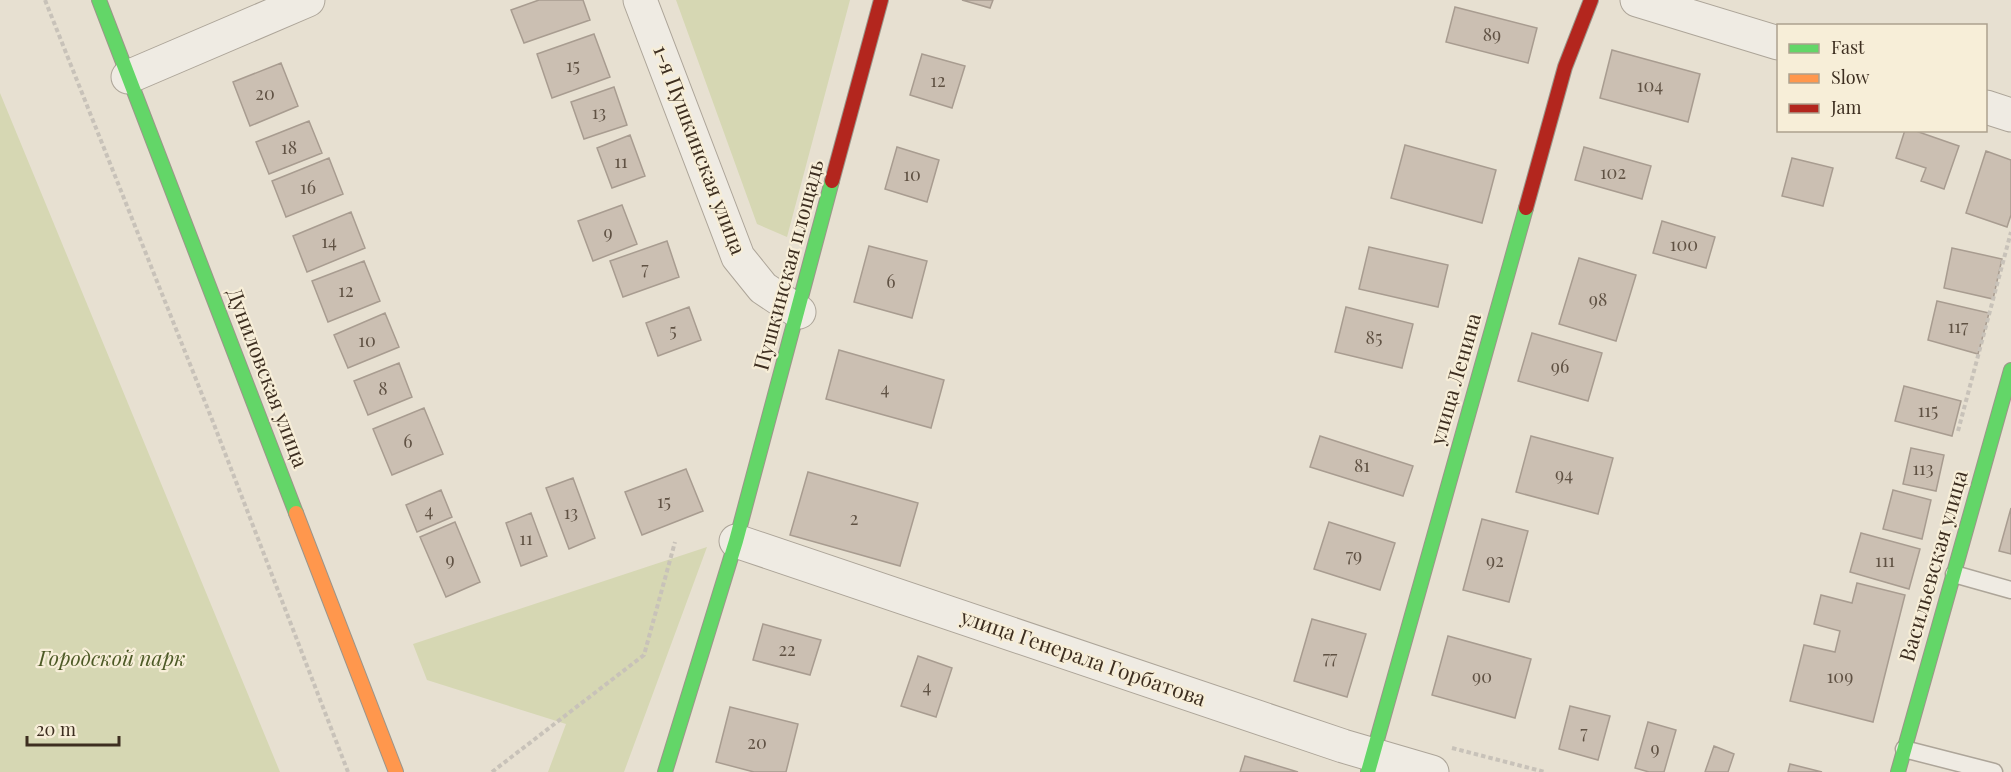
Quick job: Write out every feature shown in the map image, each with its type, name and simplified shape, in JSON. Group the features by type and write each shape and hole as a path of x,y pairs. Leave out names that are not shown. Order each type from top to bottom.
{"main road":[{"name":"Дуниловская улица","path":"99,0 396,772"},
{"name":"Пушкинская площадь","path":"665,772 736,541 881,0"},
{"name":"улица Ленина","path":"1370,764 1561,78 1591,0"},
{"name":"Васильевская улица","path":"1898,772 2011,370"}],"street":[{"path":"128,77 308,0"},
{"name":"1-я Пушкинская улица","path":"640,0 738,256 763,288 799,312"},
{"path":"1637,0 1777,42"},
{"path":"1987,107 2011,115"},
{"name":"улица Генерала Горбатова","path":"736,541 1370,764 1439,759"}],"lane":[{"path":"1954,574 2011,590"},
{"path":"1904,749 1994,772"}],"path":[{"path":"45,0 348,772"},
{"path":"492,772 644,655 675,542"},
{"path":"1439,759 1545,772"}],"green space":[{"path":"676,0 850,0 787,237 757,224"},
{"name":"Городской парк","path":"0,93 280,772 0,772"},
{"path":"707,547 624,772 548,772 566,724 427,680 413,644"}],"building":[{"path":"539,0 583,0 590,20 524,43 511,10"},
{"path":"962,0 993,0 990,8"},
{"path":"1455,7 1537,28 1528,63 1446,42"},
{"path":"594,34 610,77 552,98 537,54"},
{"path":"1612,50 1700,74 1688,122 1600,98"},
{"path":"922,54 965,66 952,108 910,95"},
{"path":"281,63 298,106 250,126 233,82"},
{"path":"614,87 627,125 584,139 571,102"},
{"path":"309,121 322,153 269,174 256,142"},
{"path":"1904,132 1919,132 1959,146 1944,189 1921,181 1926,168 1896,158"},
{"path":"630,135 645,176 612,188 597,148"},
{"path":"1405,145 1496,170 1482,223 1391,198"},
{"path":"897,147 939,160 927,202 885,189"},
{"path":"1584,147 1651,166 1642,199 1575,180"},
{"path":"1986,151 2011,160 2011,215 2007,227 1966,213"},
{"path":"329,158 343,194 286,217 272,181"},
{"path":"1792,158 1833,168 1823,206 1782,196"},
{"path":"622,205 637,244 593,261 578,221"},
{"path":"351,212 365,248 307,272 293,236"},
{"path":"1662,221 1715,237 1706,268 1653,253"},
{"path":"667,241 679,277 623,297 610,261"},
{"path":"869,246 927,261 912,318 854,302"},
{"path":"1369,247 1448,265 1438,307 1359,289"},
{"path":"1952,248 2002,259 1993,299 1944,288"},
{"path":"1579,258 1636,275 1616,341 1559,324"},
{"path":"364,261 380,301 328,322 312,281"},
{"path":"1937,301 1989,313 1978,354 1928,340"},
{"path":"689,307 701,340 658,356 646,323"},
{"path":"1346,307 1413,324 1402,368 1335,352"},
{"path":"385,313 399,347 348,368 334,335"},
{"path":"1532,333 1602,353 1588,401 1518,381"},
{"path":"839,350 944,380 931,428 826,399"},
{"path":"399,363 412,397 368,415 354,381"},
{"path":"1904,386 1961,401 1952,436 1895,421"},
{"path":"424,408 443,454 392,475 373,429"},
{"path":"1320,436 1413,466 1403,496 1310,467"},
{"path":"1531,436 1613,458 1598,514 1516,492"},
{"path":"1911,448 1944,455 1936,491 1903,484"},
{"path":"686,469 703,511 642,535 625,492"},
{"path":"808,472 918,503 900,566 790,535"},
{"path":"573,478 595,538 569,549 546,488"},
{"path":"441,490 452,517 417,532 406,505"},
{"path":"1893,490 1931,500 1922,539 1883,529"},
{"path":"2011,508 2011,554 1999,551"},
{"path":"531,513 547,556 521,566 506,523"},
{"path":"1482,519 1528,531 1509,602 1463,590"},
{"path":"455,522 480,582 446,597 420,537"},
{"path":"1329,522 1395,543 1380,590 1314,569"},
{"path":"1861,533 1920,549 1909,589 1850,572"},
{"path":"1857,583 1905,595 1873,722 1790,701 1804,645 1835,652 1840,631 1814,624 1821,595 1852,603"},
{"path":"1312,619 1366,634 1347,697 1294,681"},
{"path":"763,624 821,640 810,675 753,660"},
{"path":"1448,636 1531,659 1515,718 1432,695"},
{"path":"918,656 952,668 936,717 901,706"},
{"path":"1570,706 1610,716 1598,760 1559,749"},
{"path":"730,707 798,724 786,772 754,772 716,762"},
{"path":"1648,722 1676,730 1664,772 1649,772 1635,768"},
{"path":"1714,746 1734,754 1728,772 1705,772"},
{"path":"1245,756 1298,772 1240,772"},
{"path":"1790,764 1822,772 1788,772"}],"traffic: fast":[{"path":"99,0 296,513"},
{"path":"665,772 736,541 832,181"},
{"path":"1368,772 1526,208"},
{"path":"1898,772 2011,370"}],"traffic: slow":[{"path":"296,513 396,772"}],"traffic: jam":[{"path":"832,181 881,0"},
{"path":"1526,208 1565,67 1591,0"}]}
